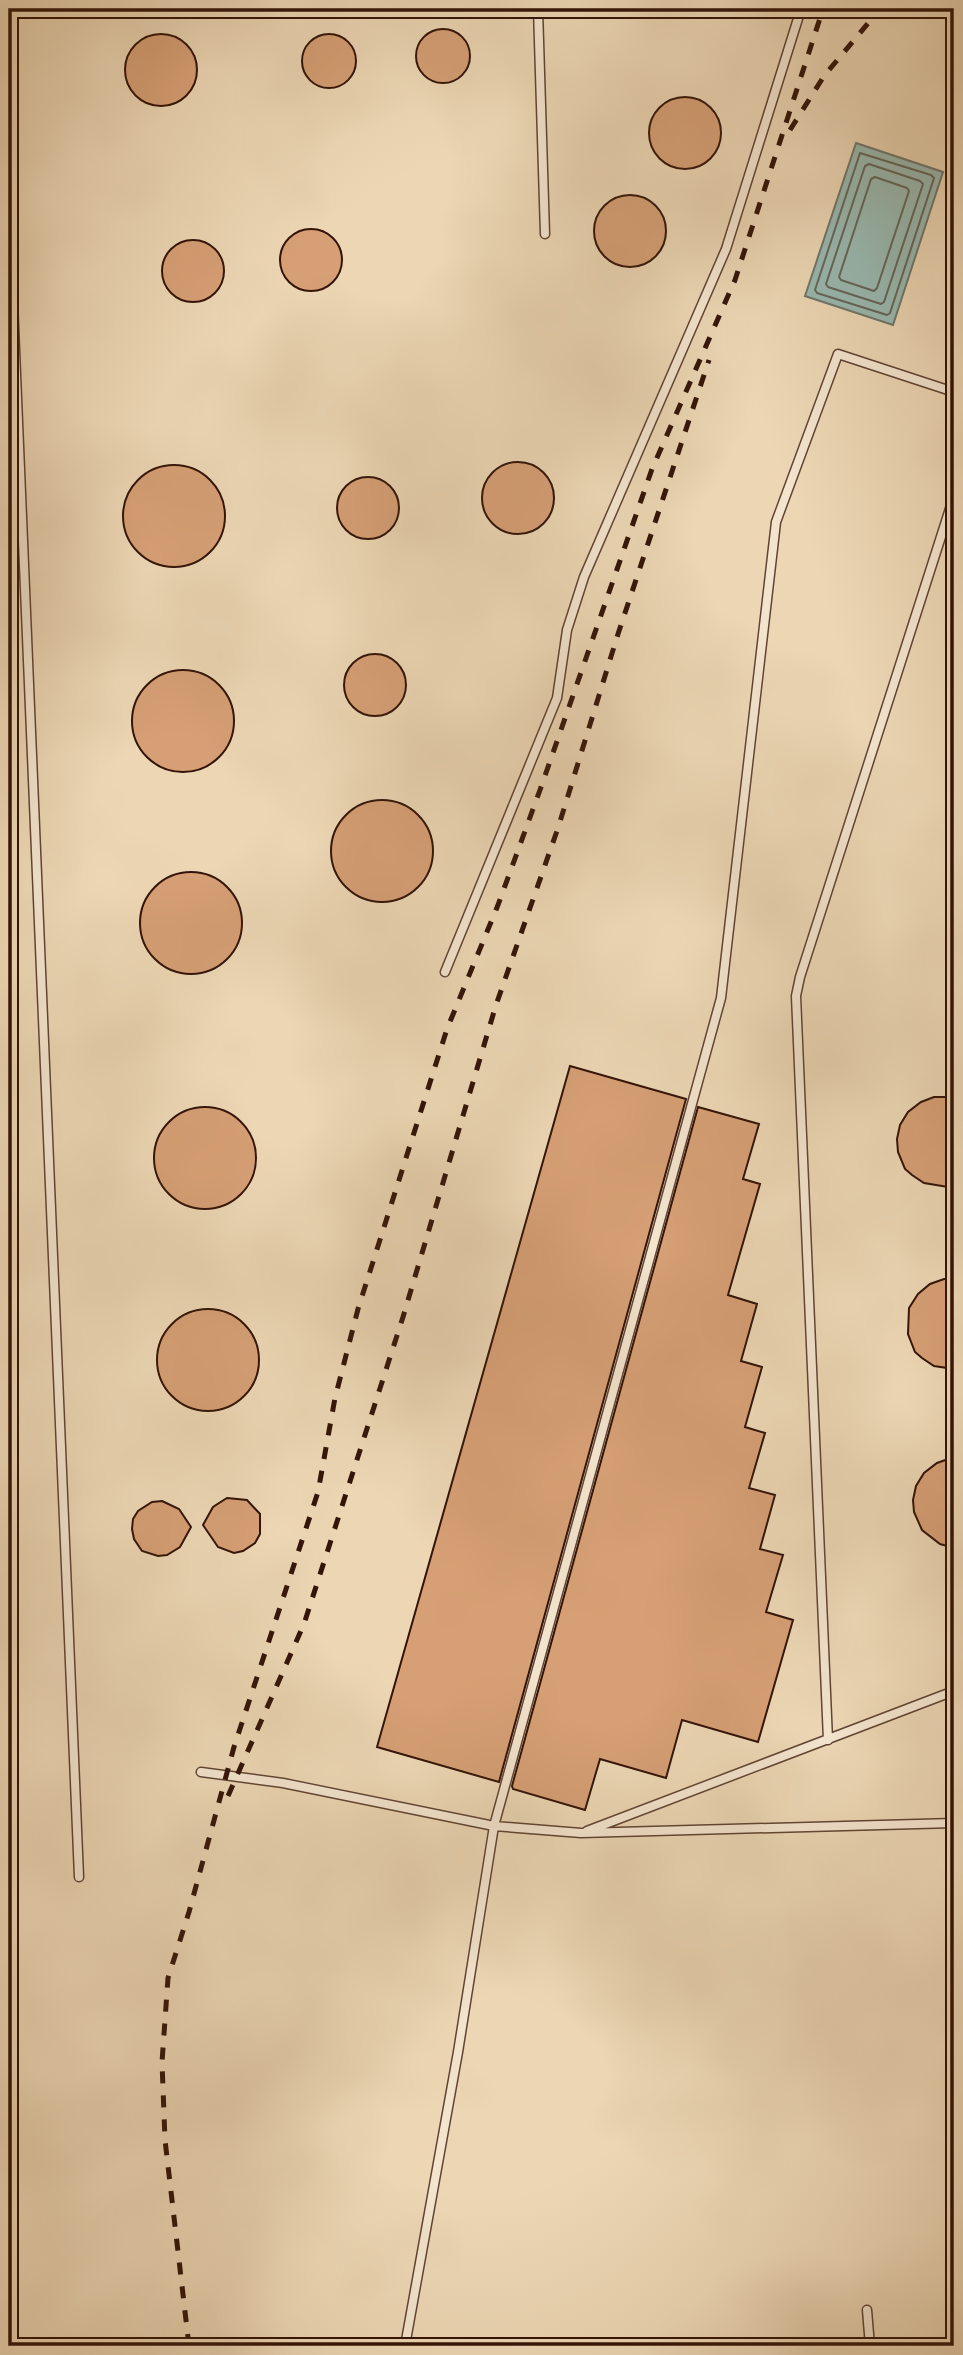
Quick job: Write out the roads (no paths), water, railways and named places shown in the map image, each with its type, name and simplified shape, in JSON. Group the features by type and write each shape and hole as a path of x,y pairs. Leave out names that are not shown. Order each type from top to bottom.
{"lane":[{"path":"538,9 545,234"},
{"path":"445,972 557,698 567,629 584,577 726,248 801,9"},
{"path":"9,208 79,1877"},
{"path":"405,2346 458,2052 494,1826 721,998 776,522 838,354 954,392"},
{"path":"828,1740 796,996 800,976 954,496"},
{"path":"581,1833 954,1691"},
{"path":"201,1772 283,1783 494,1826 581,1833 954,1823"},
{"path":"867,2310 870,2346"}],"water":[{"path":"856,143 943,172 893,325 805,296"}],"railway":[{"path":"189,2346 165,2140 162,2062 168,1978 234,1747 318,1492 335,1398 358,1309 447,1029 498,905 652,469 735,280 823,9"},
{"path":"790,130 824,76 880,9"},
{"path":"228,1796 304,1624 403,1317 496,1005 558,828 618,634 709,360"}]}
